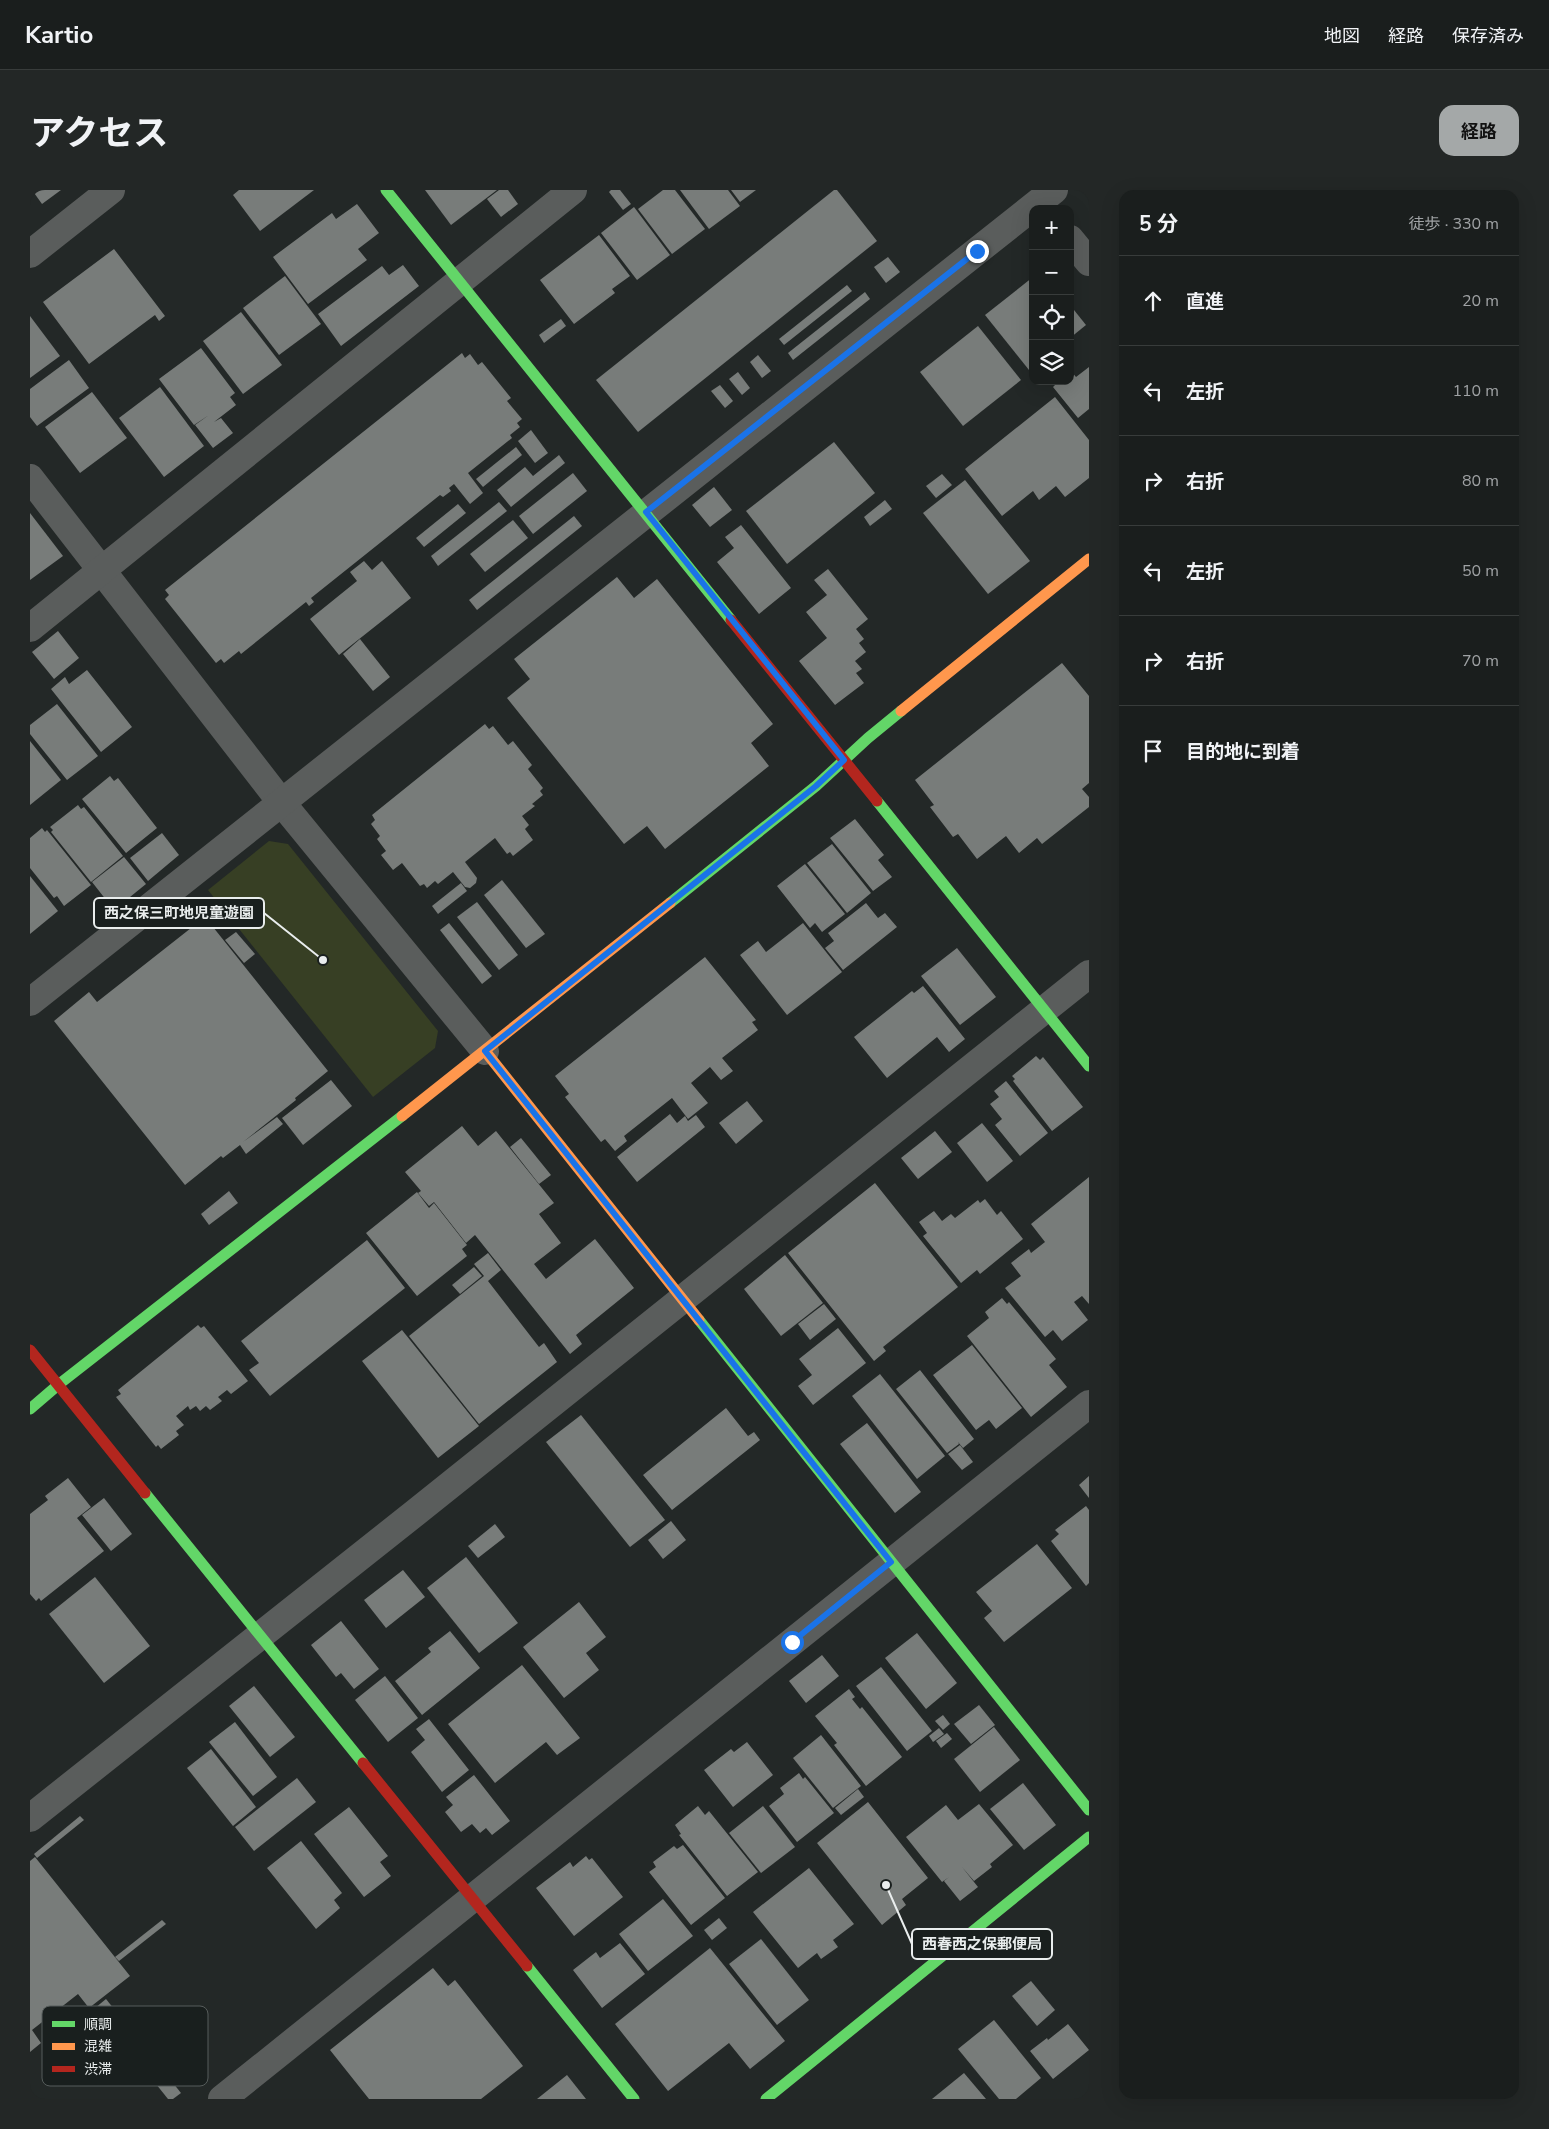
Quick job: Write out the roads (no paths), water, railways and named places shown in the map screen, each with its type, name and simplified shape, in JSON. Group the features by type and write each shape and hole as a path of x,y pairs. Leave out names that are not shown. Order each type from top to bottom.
{"street":[{"path":"30,254 111,190"},
{"path":"386,190 1089,1066"},
{"path":"30,628 573,190"},
{"path":"30,1002 1043,197"},
{"path":"1074,243 1089,262"},
{"path":"30,478 281,802 485,1051 1089,1810"},
{"path":"30,1409 58,1385 485,1051 816,786 868,738 1089,559"},
{"path":"30,1818 1089,974"},
{"path":"30,1350 634,2099"},
{"path":"222,2099 1089,1404"},
{"path":"766,2099 1089,1838"}],"place":[{"name":"西之保三町地児童遊園","path":"323,960"},
{"name":"西春西之保郵便局","path":"886,1885"}]}
